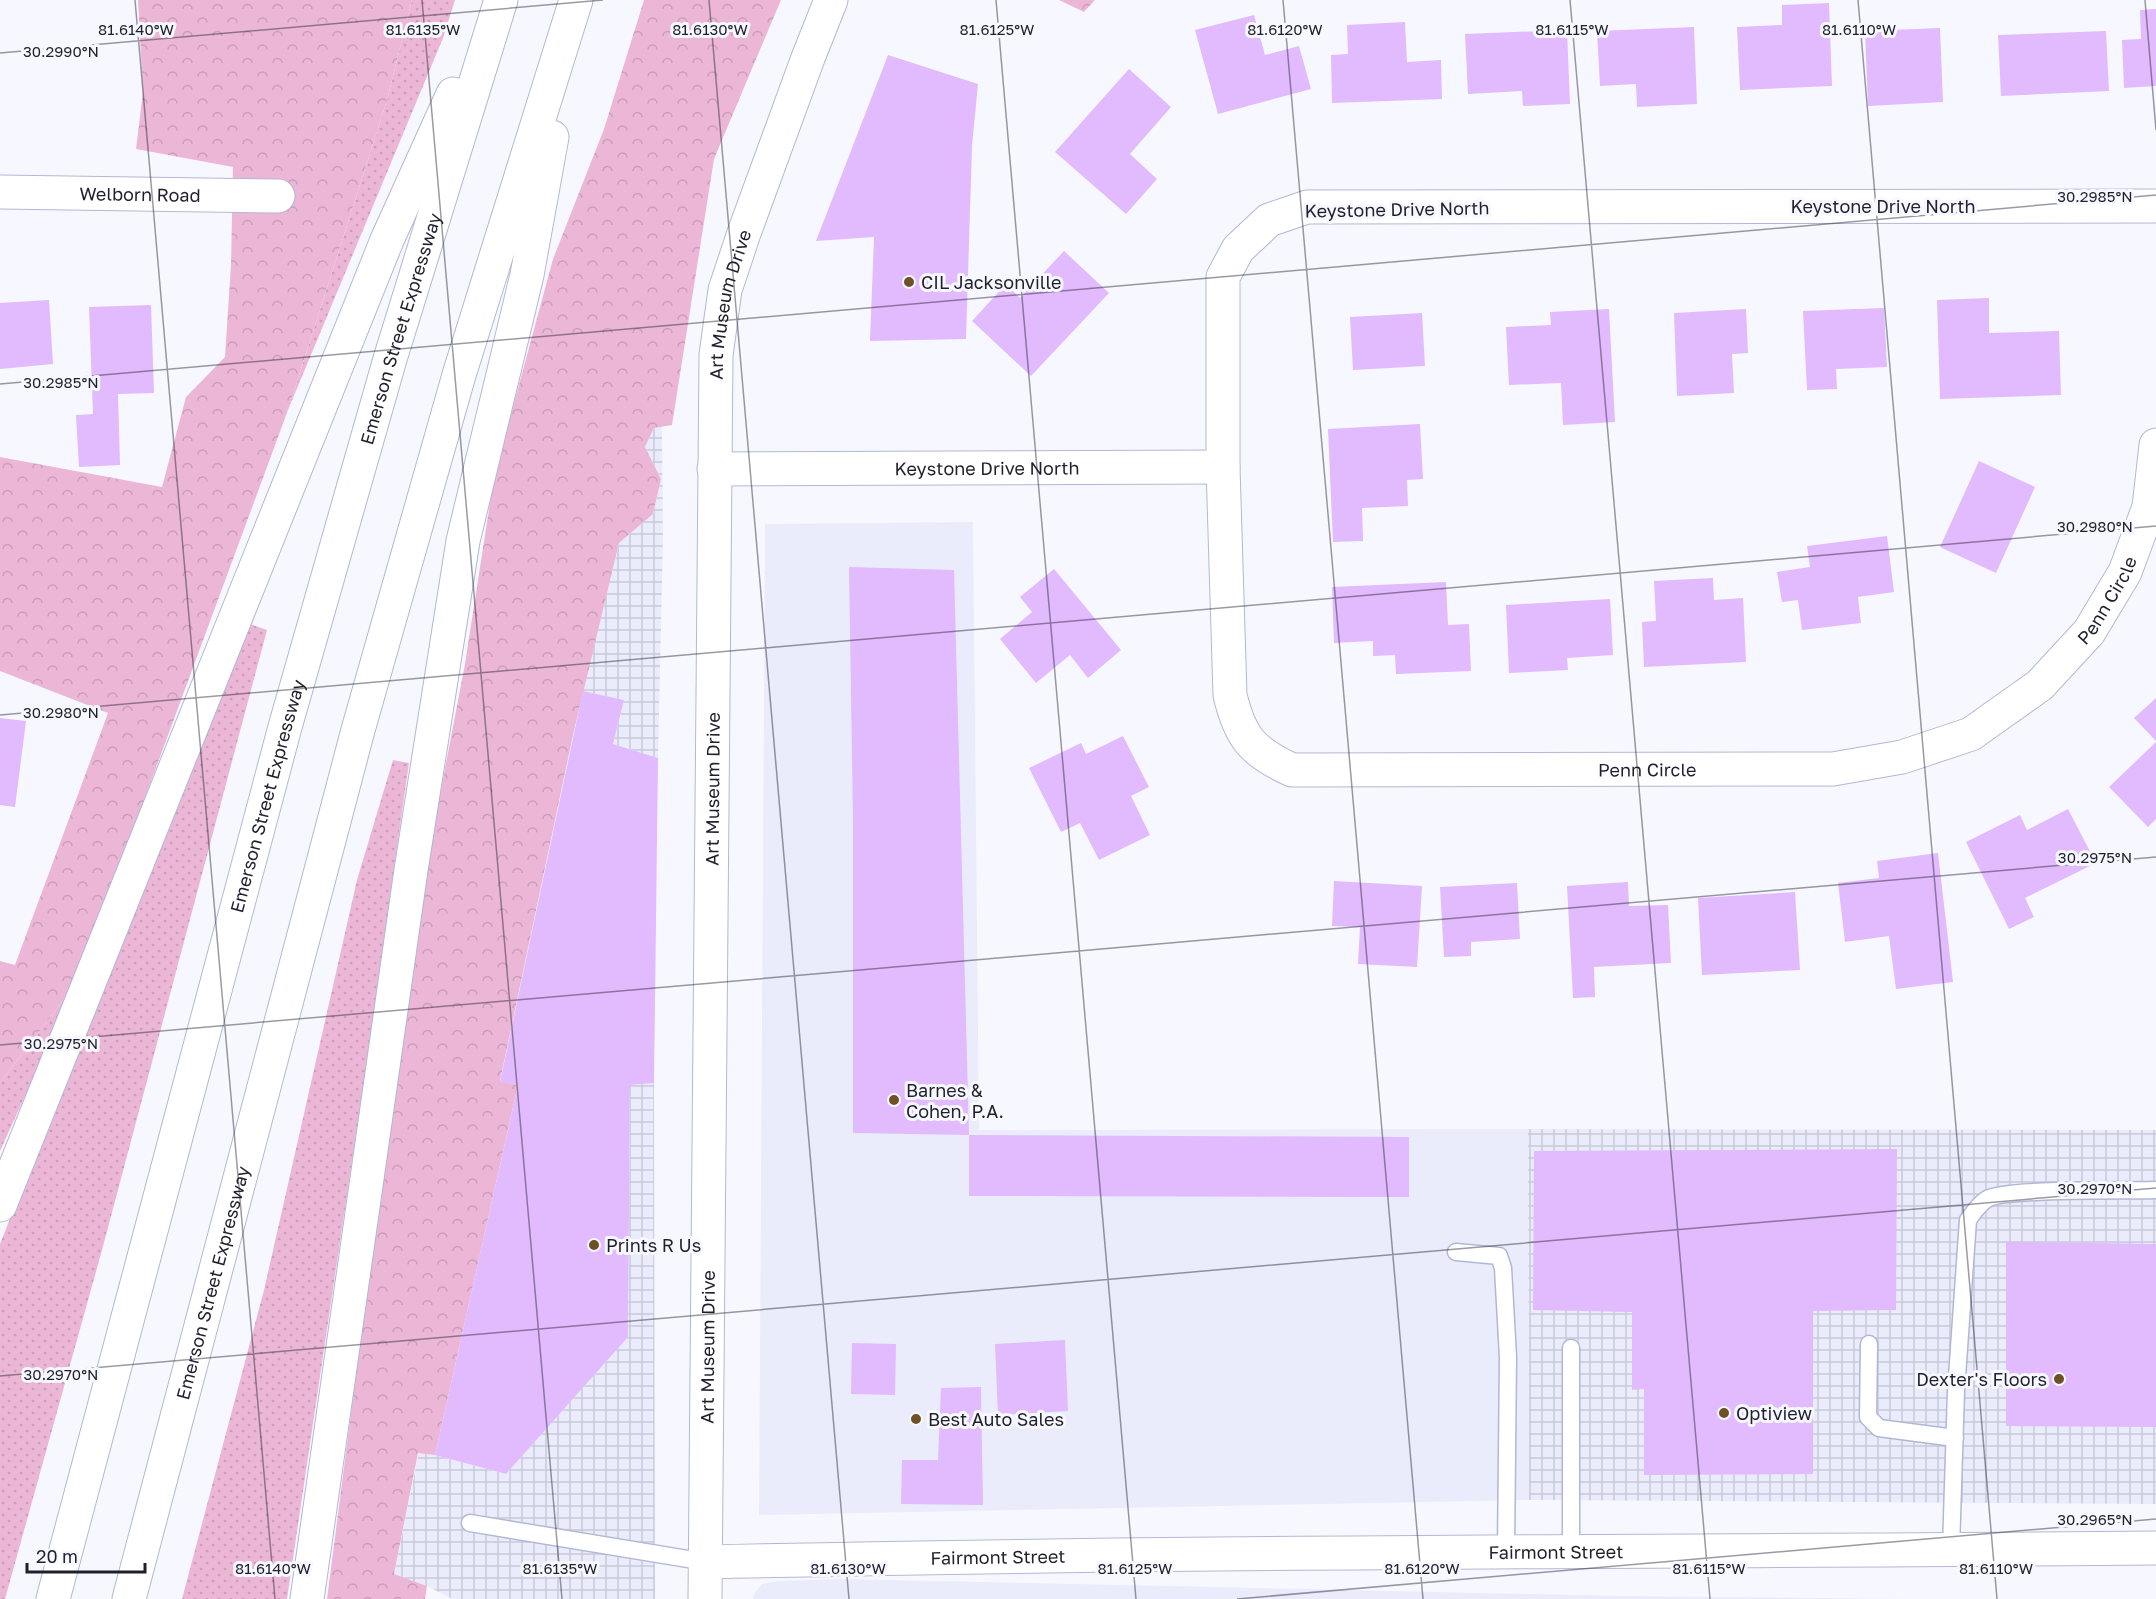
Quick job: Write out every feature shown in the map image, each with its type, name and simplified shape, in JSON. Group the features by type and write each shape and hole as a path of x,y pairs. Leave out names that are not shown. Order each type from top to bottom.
{"main road":[{"path":"0,1205 387,240 499,0"},
{"name":"Emerson Street Expressway","path":"53,1599 285,727 390,359 499,0"},
{"path":"306,1599 411,870 463,541 527,275 576,0"},
{"name":"Emerson Street Expressway","path":"129,1599 358,730 459,375 576,0"},
{"name":"Art Museum Drive","path":"705,1599 716,355 725,290 831,0"},
{"name":"Welborn Road","path":"0,192 278,196"},
{"name":"Keystone Drive North","path":"714,469 1223,467 1223,277 1238,249 1269,220 1307,207 2156,206"},
{"name":"Penn Circle","path":"1223,467 1230,695 1237,722 1245,735 1271,760 1292,770 1833,769 1902,757 1971,734 2040,685 2089,632 2125,572 2149,507 2156,445"},
{"name":"Fairmont Street","path":"706,1562 975,1556 1506,1550 2156,1548"}],"lane":[{"path":"1951,1549 1968,1220 1988,1198 2015,1193 2156,1190"},
{"path":"1456,1252 1499,1256 1503,1268 1508,1357 1506,1550"},
{"path":"1869,1344 1868,1417 1879,1428 1955,1438"},
{"path":"1571,1348 1571,1550"},
{"path":"470,1523 706,1562"}],"shaded area":[{"path":"662,426 663,539 658,758 613,744 624,700 583,691 619,543 653,514 661,479 645,447 654,428"},
{"path":"973,522 979,1130 1528,1129 1529,1500 759,1515 765,524"},
{"path":"654,1083 655,1599 452,1599 427,1586 394,1574 419,1452 506,1474 628,1337 630,1085"},
{"path":"1528,1129 2156,1130 2156,1504 1529,1500"},
{"path":"841,1579 1623,1596 1913,1599 753,1599 762,1584 779,1581"}],"green space":[{"path":"138,0 412,0 387,100 288,410 77,982 0,1083 0,961 15,965 108,713 0,671 0,457 162,487 186,397 225,357 231,264 233,167 136,149 143,92"},
{"path":"412,0 455,0 443,38 288,410 387,100"},
{"path":"644,0 781,0 714,159 672,425 654,428 645,447 661,479 653,514 619,543 573,735 500,1081 518,1085 435,1455 418,1453 394,1574 427,1586 425,1599 327,1599 412,941 465,664 494,477 553,259 604,129"},
{"path":"1059,0 1095,0 1084,12"},
{"path":"250,624 267,630 102,1250 5,1599 0,1599 0,1244 183,785"},
{"path":"393,760 409,763 287,1599 182,1599 264,1290 357,880"},
{"path":"77,982 0,1151 0,1083"}],"building":[{"path":"1829,3 1832,86 1740,90 1737,27 1782,25 1782,5"},
{"path":"2156,9 2156,86 2124,88 2122,40 2141,39 2140,10"},
{"path":"1254,15 1265,55 1299,46 1311,89 1218,114 1195,30"},
{"path":"1405,22 1407,62 1441,60 1442,99 1332,103 1331,55 1348,54 1347,25"},
{"path":"1694,27 1697,104 1637,107 1636,84 1600,86 1597,31"},
{"path":"1940,28 1943,102 1868,106 1865,31"},
{"path":"1567,30 1570,104 1523,106 1522,91 1468,94 1465,34"},
{"path":"2106,31 2109,91 2001,96 1998,35"},
{"path":"888,55 978,84 972,146 966,339 870,341 874,237 816,241"},
{"path":"1129,69 1171,107 1130,154 1157,179 1126,214 1055,152"},
{"path":"1064,251 1109,293 1031,376 972,321 1006,284 1020,298"},
{"path":"1989,298 1989,333 2059,331 2061,395 1940,399 1937,300"},
{"path":"49,300 53,364 0,369 0,303"},
{"path":"151,305 154,393 118,394 120,465 79,467 76,415 93,414 89,307"},
{"path":"1884,308 1887,367 1836,369 1837,389 1807,390 1803,311"},
{"path":"1609,309 1615,422 1563,425 1561,383 1509,385 1506,327 1551,325 1550,312"},
{"path":"1746,309 1748,353 1732,354 1734,393 1677,396 1674,313"},
{"path":"1422,313 1425,366 1353,370 1350,317"},
{"path":"1420,424 1423,479 1407,480 1408,506 1362,508 1363,541 1333,542 1328,429"},
{"path":"1979,461 2035,487 1996,573 1940,547"},
{"path":"1887,536 1894,592 1858,597 1861,623 1802,630 1798,600 1782,602 1777,572 1810,567 1807,546"},
{"path":"849,567 954,570 969,1135 853,1133 853,820"},
{"path":"1054,569 1121,650 1088,678 1070,655 1036,683 1000,639 1032,612 1020,597"},
{"path":"1713,578 1714,600 1743,598 1746,662 1644,667 1642,622 1656,621 1654,581"},
{"path":"1446,582 1448,625 1469,624 1471,671 1396,674 1395,655 1373,656 1373,641 1334,643 1332,587"},
{"path":"1610,599 1613,655 1567,658 1568,670 1509,673 1506,605"},
{"path":"583,691 624,700 613,744 658,758 654,1083 630,1085 628,1337 506,1474 435,1455 518,1085 500,1082"},
{"path":"2156,698 2156,741 2134,718"},
{"path":"0,718 26,721 15,807 0,805"},
{"path":"1123,736 1149,787 1131,796 1150,835 1099,860 1080,823 1061,832 1029,768 1081,743 1086,754"},
{"path":"2156,742 2156,819 2148,827 2109,787"},
{"path":"2068,809 2096,863 2025,898 2034,917 2009,929 1966,842 2020,815 2027,830"},
{"path":"1938,853 1953,982 1896,989 1889,936 1845,942 1838,883 1879,878 1877,861"},
{"path":"1334,881 1422,886 1417,967 1358,964 1360,927 1332,926"},
{"path":"1628,882 1629,906 1668,905 1671,963 1594,967 1595,997 1573,998 1567,886"},
{"path":"1517,883 1520,939 1471,942 1471,956 1444,957 1440,887"},
{"path":"1795,892 1800,970 1702,975 1698,898"},
{"path":"969,1135 1409,1137 1409,1197 969,1196"},
{"path":"1897,1149 1896,1310 1813,1311 1813,1474 1644,1475 1644,1389 1632,1390 1632,1312 1533,1310 1534,1151"},
{"path":"2006,1242 2156,1244 2156,1427 2006,1426"},
{"path":"1065,1340 1068,1411 998,1415 995,1344"},
{"path":"852,1343 896,1344 895,1395 851,1394"},
{"path":"981,1387 983,1505 901,1504 902,1460 938,1460 941,1388"}],"place":[{"name":"CIL Jacksonville","path":"909,282"},
{"name":"Barnes & Cohen, P.A.","path":"894,1100"},
{"name":"Prints R Us","path":"594,1245"},
{"name":"Dexter's Floors","path":"2059,1379"},
{"name":"Optiview","path":"1724,1413"},
{"name":"Best Auto Sales","path":"916,1419"}]}
